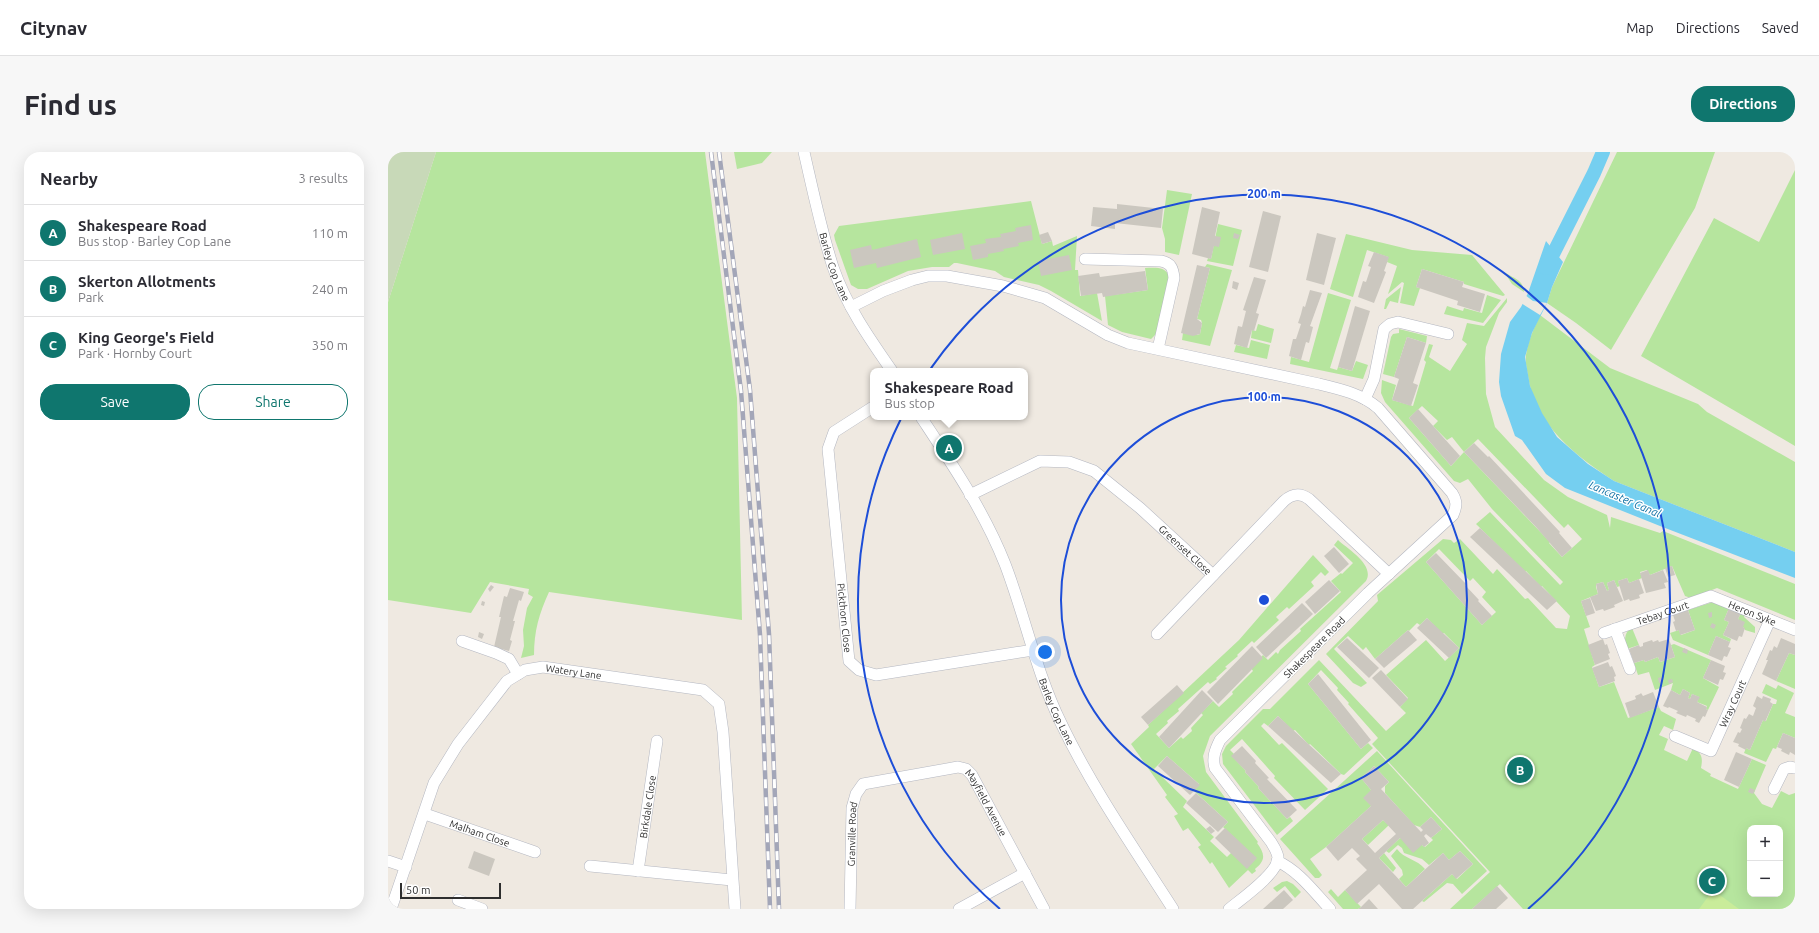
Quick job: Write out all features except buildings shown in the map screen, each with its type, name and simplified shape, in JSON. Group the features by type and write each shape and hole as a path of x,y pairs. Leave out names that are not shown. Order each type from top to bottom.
{"street":[{"name":"Barley Cop Lane","path":"804,152 820,222 834,268 861,327 890,368"},
{"path":"1085,259 1161,261 1168,263 1173,268 1174,278 1158,349"},
{"name":"Shakespeare Road","path":"851,308 883,291 912,280 928,276 947,276 1003,286 1045,298 1108,335 1128,343 1319,384 1347,391 1365,399 1378,408 1446,486 1456,500 1456,508 1453,515 1389,574 1224,734 1217,746 1213,761 1215,768 1271,842 1276,850 1277,861"},
{"path":"1365,399 1374,379 1384,329 1390,324 1398,322 1448,334"},
{"name":"Pickthorn Close","path":"870,409 834,432 828,449 849,661 859,670 876,675 1033,650"},
{"name":"Barley Cop Lane","path":"923,420 970,495 1004,563 1050,698 1073,747 1098,792 1173,909"},
{"name":"Greenset Close","path":"970,495 1040,461 1069,462 1094,471 1140,508 1213,575 1289,497 1303,494 1389,574"},
{"path":"1157,634 1213,575"},
{"name":"Heron Syke","path":"1711,596 1795,630"},
{"name":"Tebay Court","path":"1604,633 1711,596"},
{"name":"Wray Court","path":"1675,736 1711,751 1770,620"},
{"path":"1615,629 1630,669"},
{"path":"462,642 496,653 509,660 518,674"},
{"name":"Watery Lane","path":"391,909 425,814 434,783 458,744 508,681 525,670 543,667 625,677 703,690 719,704 723,732 735,909"},
{"name":"Birkdale Close","path":"638,872 657,741"},
{"name":"Mayfield Avenue","path":"885,780 958,767 966,769 972,774 1044,909"},
{"path":"1774,789 1784,769 1795,768"},
{"name":"Granville Road","path":"850,909 852,808 856,794 863,784 885,780"},
{"name":"Malham Close","path":"425,814 534,852"},
{"path":"388,861 406,867"},
{"path":"1229,909 1270,874 1277,861 1286,865 1297,873 1330,909"},
{"path":"590,866 638,872 732,880"},
{"path":"959,909 1026,873"},
{"path":"458,900 476,908"}],"green space":[{"path":"388,152 436,152 388,302"},
{"path":"436,152 705,152 737,398 742,620 549,592 542,608 538,623 534,655 521,658 524,646 523,630 527,608 533,597 528,594 529,589 490,582 471,613 388,600 388,302"},
{"path":"734,152 772,152 762,163 737,169"},
{"path":"1617,152 1715,152 1695,208 1611,350 1547,303 1552,287"},
{"path":"1795,170 1795,446 1641,356 1714,218 1759,242"},
{"path":"1167,190 1192,194 1179,255 1165,252 1165,239 1162,228"},
{"path":"1031,201 1042,244 1052,241 1053,246 1077,236 1075,270 1078,270 1080,296 1097,293 1102,321 1039,285 1004,277 995,271 957,263 954,263 949,267 932,267 908,271 867,289 858,289 851,285 834,235 839,226"},
{"path":"1218,224 1242,230 1233,266 1207,261 1208,258 1211,259"},
{"path":"1346,234 1412,250 1472,255 1505,295 1503,296 1464,284 1464,282 1422,269 1416,287 1420,288 1414,306 1400,303 1404,283 1402,282 1388,294 1397,266 1387,262 1388,257 1367,250 1353,297 1330,289"},
{"path":"1207,264 1232,270 1210,346 1182,340 1183,333 1200,334 1202,323 1201,320 1197,319 1210,268 1205,267"},
{"path":"1145,268 1163,269 1168,273 1169,277 1157,333 1151,339 1122,332 1108,325 1105,296 1148,290"},
{"path":"1504,272 1520,282 1524,288 1524,292 1512,284"},
{"path":"1401,287 1398,303 1390,301 1386,309 1384,309 1386,299"},
{"path":"1328,293 1351,300 1330,368 1337,370 1338,367 1352,371 1356,361 1368,365 1363,379 1290,364 1291,357 1309,362"},
{"path":"1487,295 1501,300 1483,323 1444,314 1447,306 1463,311 1464,308 1482,313"},
{"path":"1507,298 1507,302 1499,313 1486,347 1486,394 1495,427 1544,480 1568,497 1607,515 1610,528 1611,517 1660,533 1663,531 1795,584 1795,620 1717,588 1691,598 1685,596 1672,566 1650,575 1647,570 1640,572 1642,578 1629,583 1627,578 1618,581 1620,586 1617,587 1614,580 1607,583 1609,590 1607,591 1603,582 1596,584 1598,594 1581,601 1590,627 1584,629 1595,665 1592,667 1599,687 1614,682 1628,718 1659,707 1661,711 1676,719 1673,730 1664,726 1659,735 1668,739 1664,750 1687,761 1693,748 1701,756 1701,768 1711,774 1710,776 1738,789 1752,759 1766,765 1754,793 1762,804 1772,808 1781,791 1789,795 1795,793 1795,909 1523,909 1500,884 1472,909 1450,909 1490,872 1372,744 1378,738 1348,704 1349,703 1337,690 1338,688 1321,670 1308,684 1361,749 1368,743 1373,748 1344,775 1341,774 1295,730 1293,731 1278,716 1268,726 1264,723 1261,726 1279,745 1282,743 1328,789 1305,810 1274,778 1275,776 1242,739 1230,750 1234,754 1232,756 1259,787 1258,788 1287,819 1290,817 1293,821 1277,835 1223,764 1222,754 1226,746 1263,709 1270,709 1319,660 1386,731 1406,713 1400,707 1408,698 1386,675 1426,640 1445,661 1459,648 1444,633 1442,634 1427,618 1420,625 1417,623 1409,631 1408,630 1375,659 1366,647 1363,650 1348,636 1334,649 1367,683 1361,687 1353,683 1326,654 1378,601 1377,595 1443,539 1451,540 1454,543 1460,539 1493,574 1497,569 1525,599 1528,598 1556,628 1567,629 1570,616 1542,586 1541,587 1526,571 1525,572 1476,524 1490,512 1560,585 1563,582 1492,509 1468,479 1460,483 1454,481 1385,402 1381,393 1382,380 1396,385 1392,400 1413,406 1426,362 1424,360 1429,344 1433,345 1429,357 1450,371 1467,344 1462,340 1467,323 1484,326","holes":["1422,406 1438,421 1433,426 1447,440 1452,437 1464,452 1451,466 1409,418","1478,439 1564,528 1568,524 1582,539 1562,557 1549,543 1550,542 1464,452","1439,549 1470,581 1473,578 1486,592 1482,597 1496,612 1482,625 1426,562"]},
{"path":"1540,315 1610,368 1698,404 1707,412 1795,462 1795,552 1614,481 1586,461 1559,438 1539,410 1532,394 1527,369 1527,350 1533,330"},
{"path":"1258,324 1274,329 1271,343 1251,338 1252,330 1256,331"},
{"path":"1399,329 1427,336 1426,343 1407,337 1394,377 1383,374 1391,337 1393,334 1399,333"},
{"path":"1251,340 1270,345 1267,359 1234,352 1236,345 1249,348"},
{"path":"1338,540 1360,558 1367,569 1368,575 1366,581 1210,736 1203,756 1206,772 1258,842 1257,843 1263,854 1263,860 1255,869 1256,871 1252,874 1248,870 1229,888 1212,862 1210,864 1198,847 1201,845 1188,828 1183,831 1174,816 1178,814 1165,797 1167,795 1131,744 1149,727 1148,725 1239,640 1313,555 1329,572 1325,576 1321,572 1311,582 1314,586 1289,609 1287,607 1276,617 1279,620 1254,643 1252,641 1237,655 1238,656 1225,667 1227,668 1216,678 1217,679 1210,684 1208,682 1178,709 1179,711 1167,721 1168,723 1156,734 1169,748 1181,737 1183,739 1192,731 1191,728 1203,715 1201,713 1213,701 1219,707 1233,694 1232,692 1253,671 1251,668 1263,655 1268,660 1276,652 1278,654 1280,650 1301,631 1300,629 1341,592 1331,581 1341,573 1342,574 1353,563 1334,545","holes":["1167,756 1199,784 1194,791 1228,822 1223,827 1256,858 1231,853 1227,857 1210,841 1214,837 1183,807 1187,801 1154,769"]},
{"path":"1713,602 1729,608 1724,620 1729,622 1723,635 1731,639 1730,642 1716,636 1708,655 1673,640 1670,633 1679,630 1681,635 1695,630 1688,610"},
{"path":"1729,608 1745,614 1744,617 1755,627 1755,633 1745,630 1738,619 1741,613"},
{"path":"1630,628 1632,628 1639,645 1627,649 1625,638"},
{"path":"1674,644 1711,660 1703,678 1719,687 1708,710 1706,709 1707,706 1697,702 1699,697 1692,694 1690,699 1688,698 1690,693 1683,689 1680,695 1671,690 1673,683 1655,690 1649,672 1638,675 1634,663 1644,660 1645,662 1658,657 1660,662 1675,657 1671,645"},
{"path":"1789,653 1795,655 1795,689 1776,681"},
{"path":"1766,684 1776,689 1778,685 1794,693 1785,713 1795,717 1795,738 1783,733 1776,749 1773,748 1766,762 1744,753 1746,748 1750,750 1763,720 1766,721 1773,704 1776,704 1777,700 1762,693"},
{"path":"1377,751 1487,871 1462,894 1453,884 1447,883 1424,902 1422,901 1452,874 1457,879 1473,864 1460,851 1449,860 1443,853 1429,865 1422,859 1404,853 1402,848 1398,845 1389,853 1386,851 1400,838 1425,847 1433,840 1431,838 1442,829 1431,817 1420,827 1414,825 1385,793 1385,786 1389,782 1374,766 1361,778 1371,790 1371,806 1326,847 1310,859 1322,875 1319,878 1315,878 1280,839"},
{"path":"1383,820 1389,825 1368,845 1362,839"},
{"path":"1397,849 1403,855 1418,863 1425,869 1406,887 1399,879 1403,875 1402,870 1391,856"},
{"path":"1384,853 1396,868 1393,872 1379,858"},
{"path":"1287,881 1293,884 1301,892 1295,898 1285,886 1277,892 1273,888 1282,882"},
{"path":"1331,889 1338,897 1345,890 1361,907 1358,909 1343,909 1328,892"},
{"path":"1713,890 1739,909 1699,909"}],"water":[{"path":"1546,241 1563,262 1547,303 1532,333 1525,357 1530,386 1542,413 1557,437 1588,464 1614,481 1795,552 1795,578 1565,488 1546,474 1522,440 1515,436 1501,396 1499,382 1501,354 1510,322 1521,307 1528,293"}],"pier":[{"path":"1525,295 1533,301 1547,303 1540,315 1521,303"}],"waterway":[{"name":"Lancaster Canal","path":"1546,268 1603,152"}],"railway":[{"path":"711,152 741,391 760,635 770,909"},
{"path":"719,152 750,390 769,634 779,909"}],"place":[{"name":"Shakespeare Road","path":"949,448"},
{"name":"Skerton Allotments","path":"1520,770"},
{"name":"King George's Field","path":"1712,881"}]}
